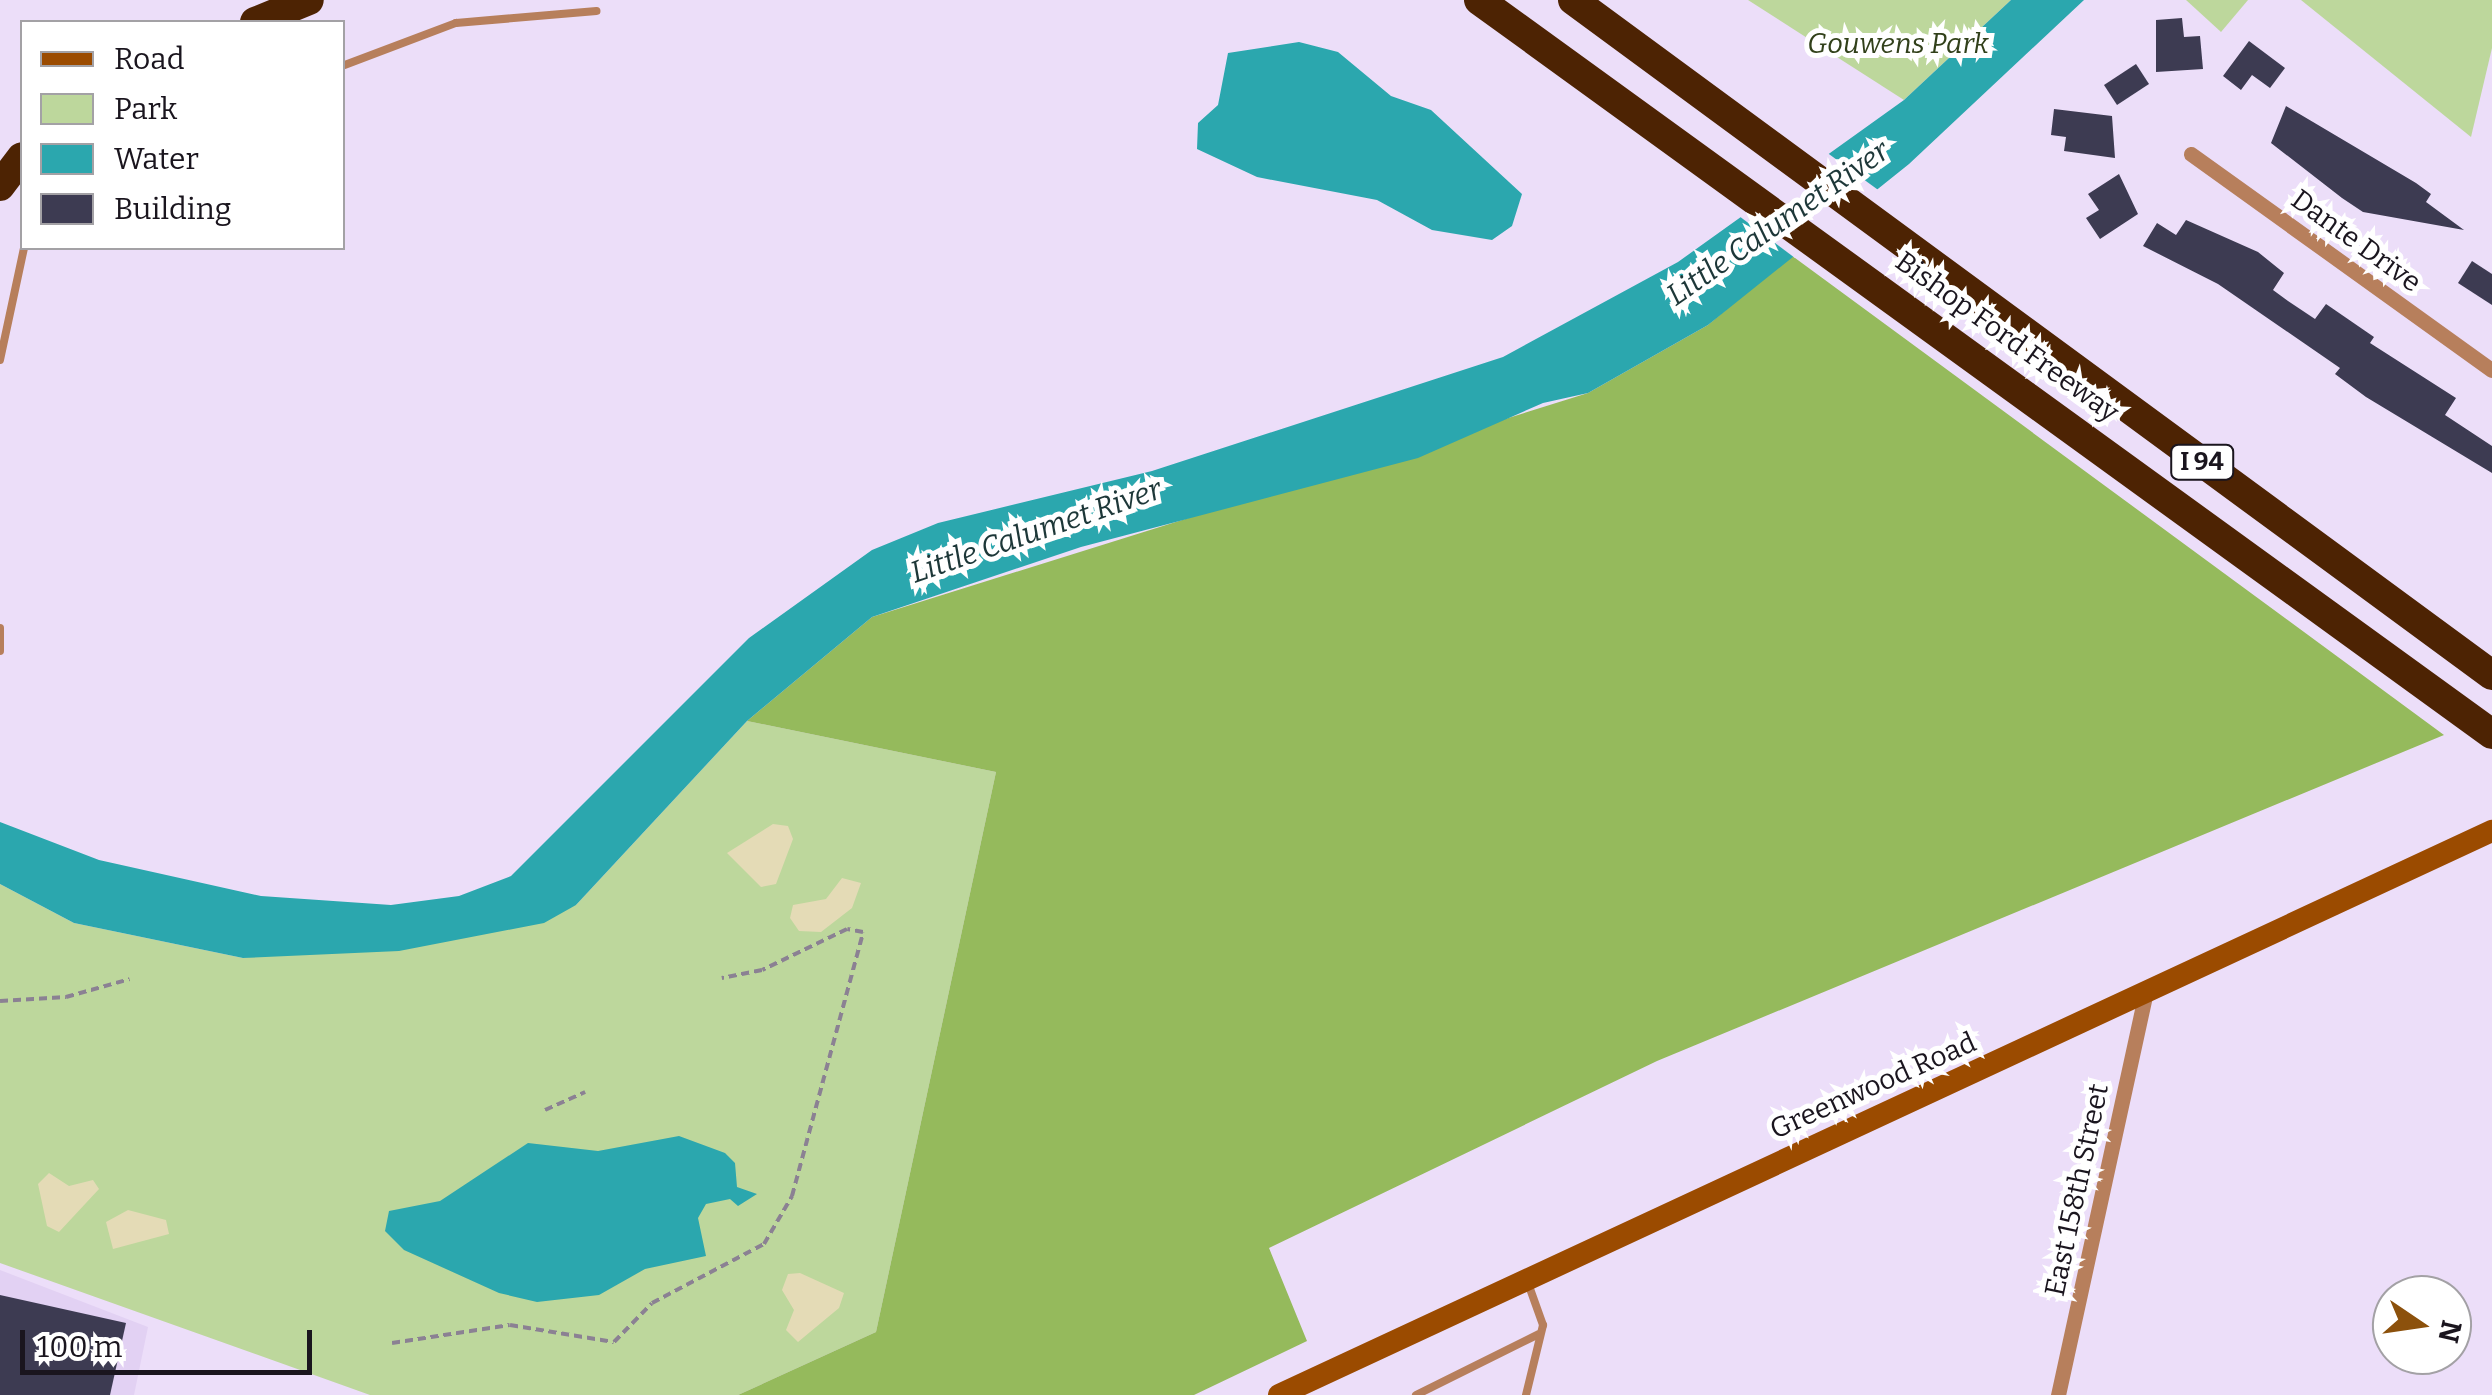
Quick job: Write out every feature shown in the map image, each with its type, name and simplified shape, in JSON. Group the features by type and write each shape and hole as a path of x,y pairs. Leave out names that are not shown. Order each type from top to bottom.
{"highway":[{"path":"260,20 309,0"},
{"name":"Bishop Ford Freeway","path":"1479,0 1698,152 2492,734"},
{"name":"Bishop Ford Freeway","path":"1573,0 2484,669"},
{"path":"0,186 20,160"}],"street":[{"name":"Dante Drive","path":"2191,154 2492,370"},
{"name":"Greenwood Road","path":"1279,1395 2145,996 2492,831"},
{"name":"East 158th Street","path":"2058,1395 2145,996"}],"lane":[{"path":"345,65 456,23 596,11"},
{"path":"0,360 24,250"},
{"path":"0,628 0,650"},
{"path":"1526,1395 1543,1320 1527,1279"},
{"path":"1416,1395 1540,1334"}],"path":[{"path":"392,1344 510,1325 614,1342 652,1303 764,1244 792,1196 863,932 847,929 762,970 722,978"},
{"path":"0,1001 66,997 130,979"},
{"path":"544,1110 586,1092"}],"shaded area":[{"path":"1791,255 2444,735 1657,1061 1269,1248 1307,1341 1194,1395 738,1395 876,1332 996,772 747,721 872,617 1588,393 1708,325"},
{"path":"0,1270 148,1327 134,1395 0,1395"}],"green space":[{"name":"Gouwens Park","path":"1748,0 2011,0 1904,100"},
{"path":"2186,0 2248,0 2221,32"},
{"path":"2301,0 2492,0 2492,48 2471,137"},
{"path":"747,721 996,772 876,1332 738,1395 370,1395 0,1263 0,884 74,923 243,958 576,905"}],"sand":[{"path":"773,824 788,826 793,839 776,884 761,887 727,853"},
{"path":"842,878 861,883 852,908 821,932 799,931 790,918 793,905 826,899"},
{"path":"49,1173 69,1186 93,1180 99,1189 59,1232 47,1226 38,1184"},
{"path":"128,1210 166,1220 169,1234 113,1249 106,1222"},
{"path":"800,1273 844,1293 839,1308 798,1342 786,1330 794,1310 782,1290 788,1274"}],"water":[{"name":"Little Calumet River","path":"2011,0 2084,0 1909,164 1708,325 1588,393 1543,403 1418,458 1081,547 872,617 747,721 576,905 544,923 399,951 243,958 74,923 0,884 0,822 99,860 261,896 391,905 459,896 511,876 749,638 872,550 938,523 1152,471 1503,357 1678,262 1904,100"},
{"path":"1299,42 1338,52 1391,96 1431,110 1522,194 1512,226 1492,240 1432,230 1377,200 1257,177 1197,149 1198,123 1218,105 1228,53"},
{"path":"679,1136 725,1153 735,1163 737,1187 757,1194 738,1206 730,1199 706,1204 698,1218 706,1256 645,1269 599,1295 537,1302 499,1293 404,1250 385,1231 389,1211 440,1201 528,1143 598,1151"}],"pier":[{"path":"1822,149 1881,192 1795,258 1735,213"}],"building":[{"path":"2182,18 2184,37 2200,36 2203,69 2156,72 2156,20"},
{"path":"2249,41 2285,68 2270,88 2252,75 2241,90 2223,76"},
{"path":"2136,64 2149,84 2117,105 2104,85"},
{"path":"2286,106 2416,183 2431,194 2426,202 2464,230 2363,212 2342,198 2271,143"},
{"path":"2054,109 2112,116 2115,158 2064,151 2066,137 2051,135"},
{"path":"2119,174 2138,214 2100,239 2086,218 2099,210 2088,194"},
{"path":"2186,220 2258,252 2284,273 2273,290 2315,319 2326,304 2374,337 2370,343 2456,398 2445,415 2492,446 2492,473 2366,397 2335,374 2340,368 2218,284 2143,246 2157,223 2176,235"},
{"path":"2472,261 2492,274 2492,305 2458,283"},
{"path":"0,1295 126,1323 110,1395 0,1395"}]}
